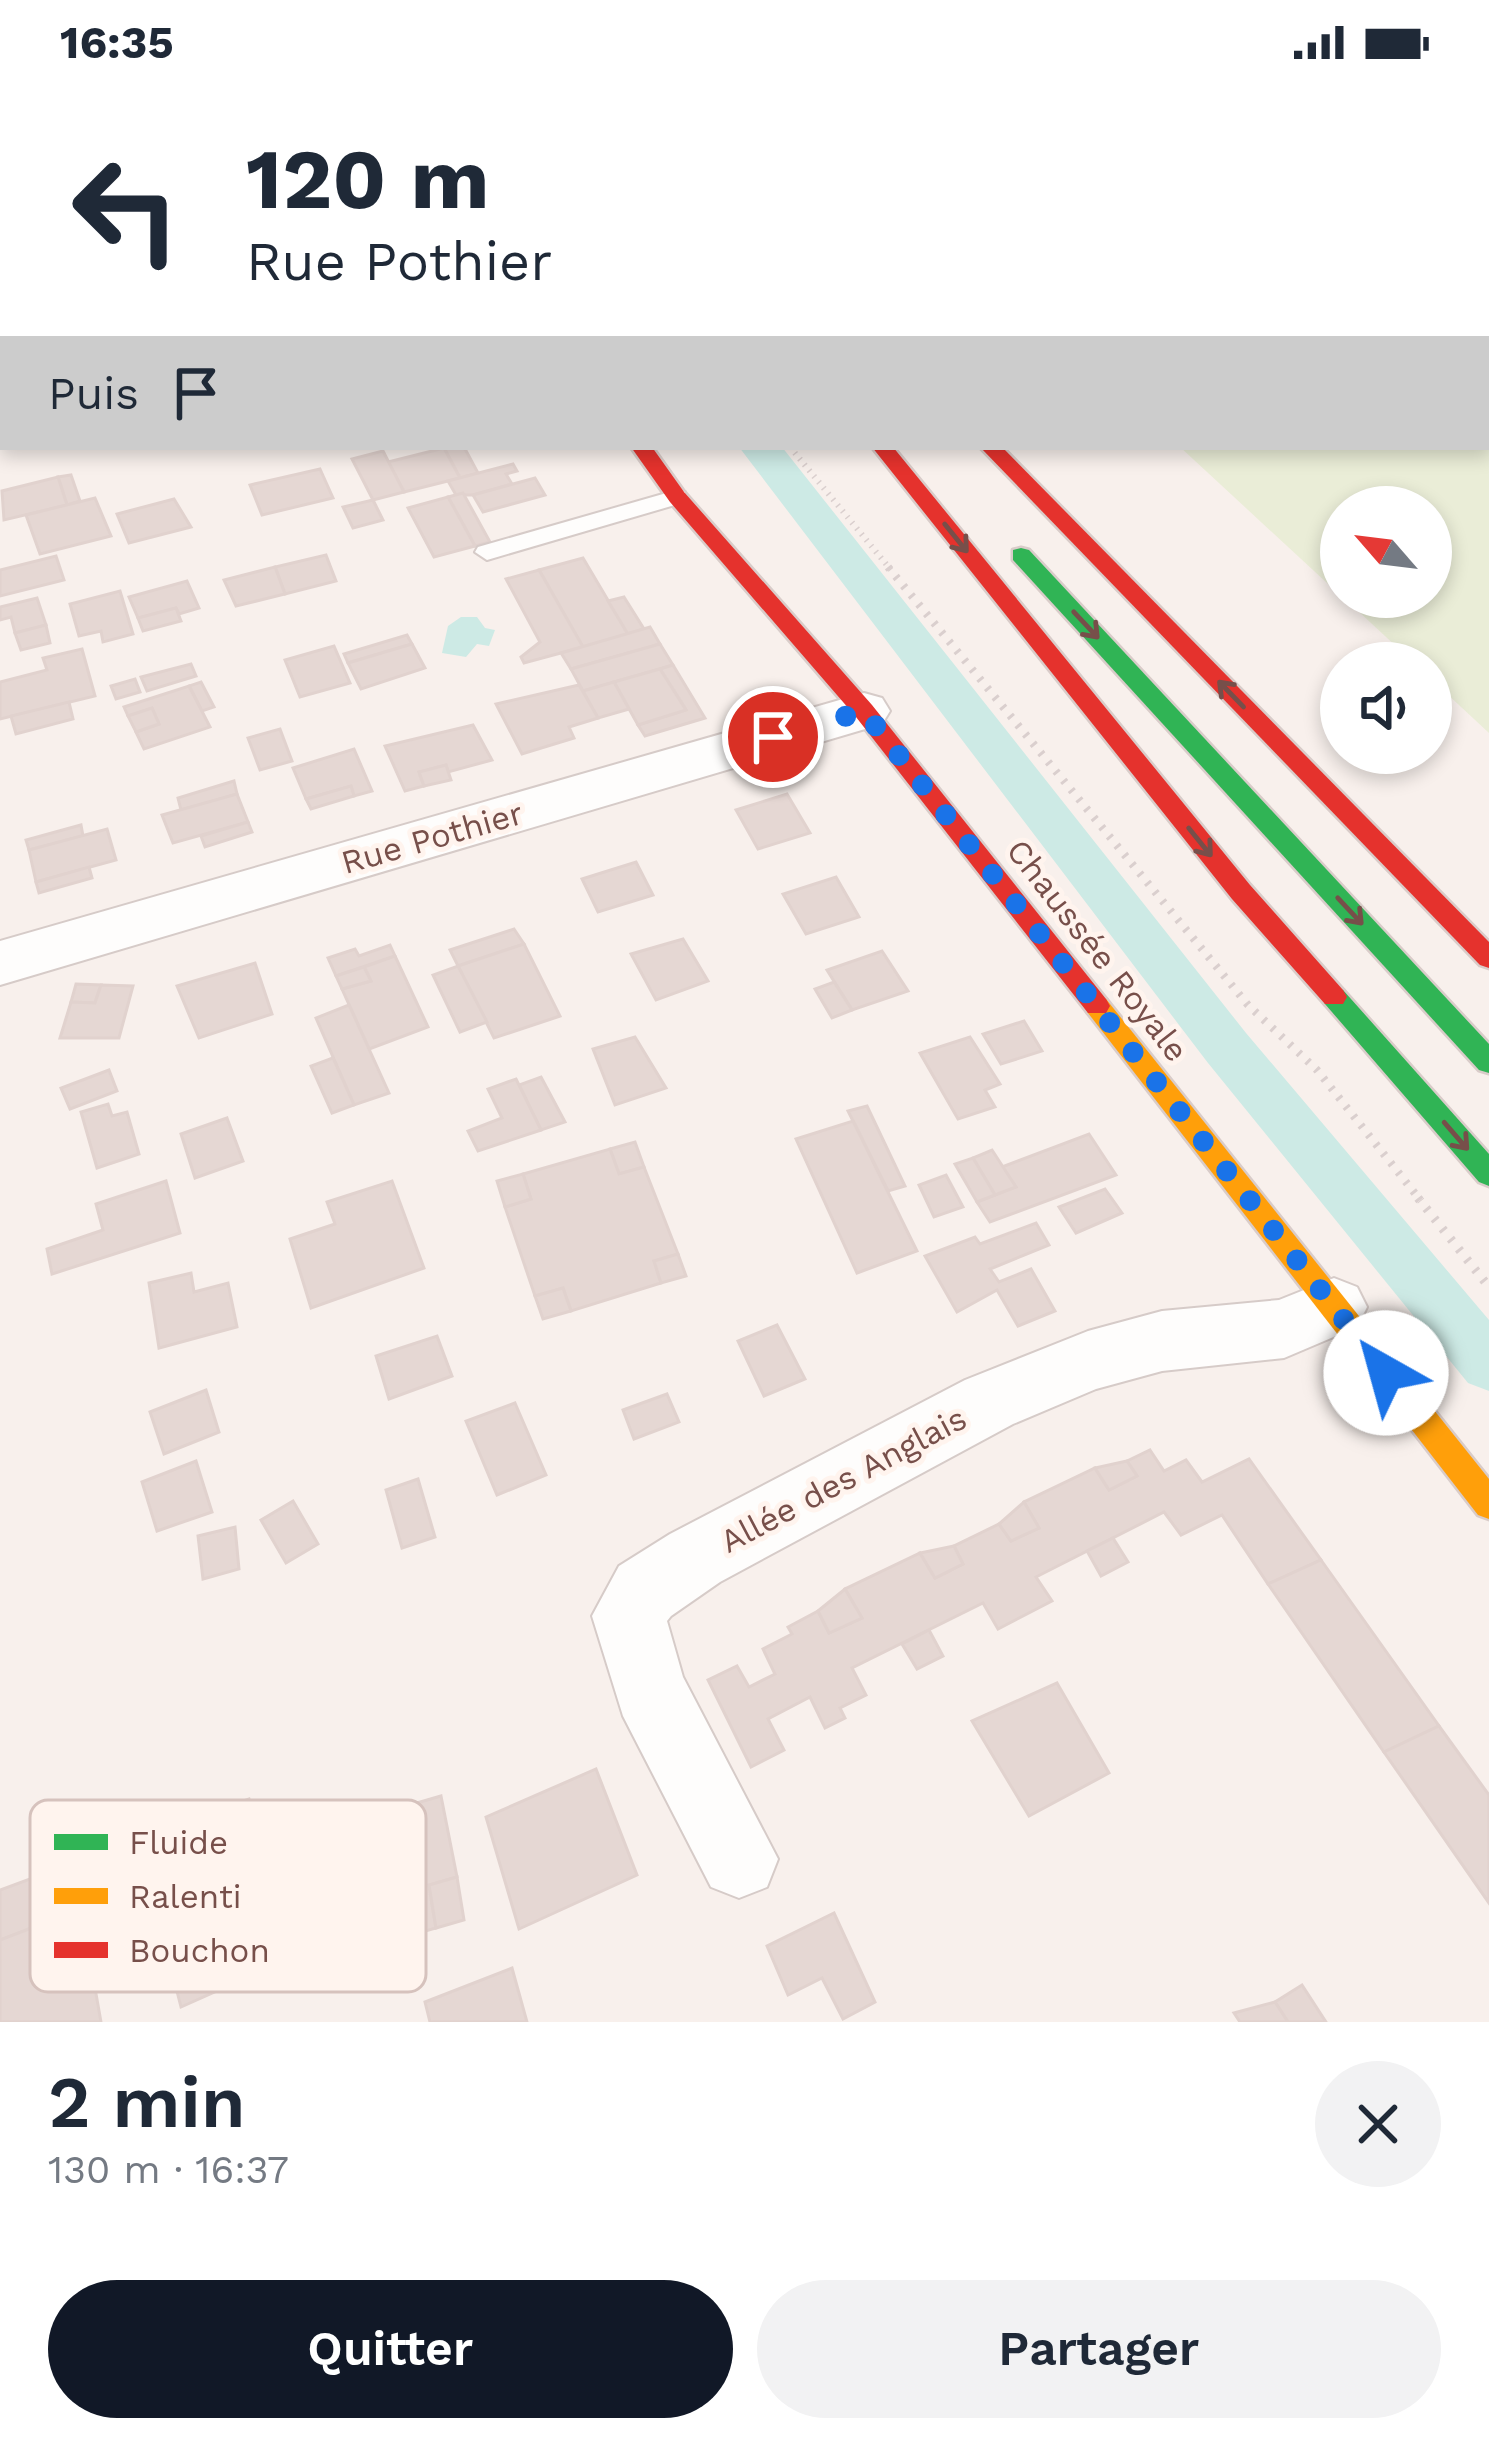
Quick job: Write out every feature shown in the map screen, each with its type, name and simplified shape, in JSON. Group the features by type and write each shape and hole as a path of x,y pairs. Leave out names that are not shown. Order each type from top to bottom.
{"main road":[{"name":"Chaussée Royale","path":"643,450 677,497 864,711 1489,1504"},
{"path":"884,450 1241,892 1489,1174"},
{"path":"993,450 1489,958"},
{"path":"1000,533 1489,1062"}],"street":[{"name":"Rue Pothier","path":"0,962 864,711"},
{"name":"Allée des Anglais","path":"740,1859 649,1690 629,1616 645,1591 695,1558 989,1402 1069,1369 1162,1341 1284,1329 1334,1307"}],"lane":[{"path":"488,552 677,497"}],"path":[{"path":"792,450 1248,1005 1317,1070 1489,1287"}],"green space":[{"path":"1183,450 1489,450 1489,733 1452,699 1452,642 1391,642 1366,618 1452,618 1452,486 1320,486 1320,577"}],"water":[{"path":"461,617 477,617 485,628 495,630 489,646 477,644 466,657 442,653 448,626"}],"building":[{"path":"445,450 466,450 478,473 460,478"},
{"path":"445,450 460,478 404,492 388,462"},
{"path":"383,451 404,492 373,500 352,459"},
{"path":"513,464 517,471 506,474 512,484 473,495 456,495 448,481"},
{"path":"320,469 333,498 262,515 250,485"},
{"path":"71,475 80,501 67,505 58,477"},
{"path":"58,477 67,505 4,520 2,491"},
{"path":"535,478 545,495 483,512 473,495"},
{"path":"463,493 490,542 475,546 448,497"},
{"path":"448,497 475,546 434,557 408,508"},
{"path":"95,498 111,536 40,554 26,515"},
{"path":"174,499 191,527 129,543 117,514"},
{"path":"373,500 383,520 353,528 343,507"},
{"path":"326,555 336,581 285,594 275,567"},
{"path":"56,556 64,580 0,596 0,570"},
{"path":"583,558 628,634 583,647 539,570"},
{"path":"275,567 285,594 236,606 224,580"},
{"path":"539,570 583,647 524,663 521,657 540,642 506,579"},
{"path":"187,581 199,608 179,614 176,608 138,618 129,597"},
{"path":"120,591 133,634 103,642 101,631 79,636 70,604"},
{"path":"624,597 644,629 628,634 608,601"},
{"path":"37,598 46,625 15,633 11,617 0,620 0,607"},
{"path":"176,608 181,621 143,631 138,618"},
{"path":"46,625 50,643 21,650 15,633"},
{"path":"650,627 660,644 571,669 561,653"},
{"path":"407,635 412,644 348,663 344,654"},
{"path":"412,644 425,668 361,689 348,663"},
{"path":"660,644 673,665 583,691 571,669"},
{"path":"334,646 350,683 300,697 285,660"},
{"path":"82,649 95,696 0,719 0,682 47,670 43,658"},
{"path":"191,664 196,676 147,691 141,677"},
{"path":"673,665 705,718 645,736 638,725 686,710 660,669"},
{"path":"660,669 686,710 638,725 614,682"},
{"path":"135,679 140,692 116,699 111,686"},
{"path":"201,682 214,707 202,711 189,686"},
{"path":"614,682 629,709 598,718 583,691"},
{"path":"579,685 598,718 569,727 574,738 522,754 496,704"},
{"path":"189,686 210,727 144,749 136,732 159,724 152,708 128,716 124,707"},
{"path":"69,702 73,719 16,734 11,716"},
{"path":"152,708 159,724 136,732 128,716"},
{"path":"473,725 492,760 448,772 446,765 419,772 424,786 405,791 385,746"},
{"path":"280,729 292,761 260,770 248,738"},
{"path":"354,749 372,791 354,796 351,786 306,799 293,768"},
{"path":"446,765 451,780 424,786 419,772"},
{"path":"234,781 237,794 181,810 178,798"},
{"path":"351,786 354,796 311,809 306,799"},
{"path":"237,794 248,822 173,843 162,815"},
{"path":"787,794 810,833 758,849 736,810"},
{"path":"248,822 252,832 205,847 201,836"},
{"path":"81,825 83,836 29,850 26,840"},
{"path":"107,829 116,860 36,882 29,850"},
{"path":"636,862 653,895 598,912 582,879"},
{"path":"89,867 92,878 39,893 36,882"},
{"path":"836,877 859,917 806,934 783,894"},
{"path":"514,929 524,944 458,966 450,950"},
{"path":"683,939 708,981 656,1000 631,954"},
{"path":"524,944 560,1016 494,1038 458,966"},
{"path":"390,945 395,956 336,976 328,958 355,949 359,956"},
{"path":"882,951 908,991 852,1010 827,970"},
{"path":"395,956 428,1027 369,1049 342,989 371,981 364,967"},
{"path":"255,963 272,1014 199,1038 177,986"},
{"path":"458,966 487,1022 460,1032 433,975"},
{"path":"364,967 371,981 342,989 336,976"},
{"path":"834,982 852,1010 832,1018 815,989"},
{"path":"76,984 101,985 95,1003 71,1002"},
{"path":"101,985 133,986 119,1038 60,1038 71,1002 95,1003"},
{"path":"349,1005 389,1093 354,1105 316,1018"},
{"path":"1024,1021 1042,1051 1001,1064 983,1034"},
{"path":"635,1037 666,1088 615,1105 593,1049"},
{"path":"970,1037 1000,1084 985,1090 995,1107 958,1119 920,1053"},
{"path":"333,1058 354,1105 332,1113 311,1066"},
{"path":"109,1070 117,1091 70,1109 61,1088"},
{"path":"541,1077 565,1122 541,1130 519,1085"},
{"path":"516,1079 541,1130 478,1151 468,1131 502,1118 488,1089"},
{"path":"108,1104 112,1116 127,1112 139,1154 97,1168 81,1112"},
{"path":"867,1106 905,1186 888,1191 848,1111"},
{"path":"227,1118 243,1161 195,1178 181,1134"},
{"path":"853,1121 917,1251 857,1273 796,1139"},
{"path":"1089,1134 1116,1175 990,1222 977,1202 1016,1187 1002,1167"},
{"path":"635,1142 644,1167 619,1174 610,1149"},
{"path":"610,1149 619,1174 644,1167 678,1254 654,1261 661,1283 571,1311 563,1288 535,1296 505,1207 531,1199 523,1174"},
{"path":"992,1150 1016,1187 995,1195 973,1158"},
{"path":"973,1158 995,1195 977,1202 955,1164"},
{"path":"523,1174 531,1199 505,1207 497,1181"},
{"path":"946,1175 963,1207 934,1217 919,1185"},
{"path":"166,1181 180,1233 52,1274 47,1249 103,1230 96,1204"},
{"path":"392,1181 424,1268 311,1308 290,1239 335,1224 327,1202"},
{"path":"1105,1189 1122,1213 1076,1233 1059,1207"},
{"path":"1036,1223 1049,1245 990,1269 999,1282 1031,1269 1055,1311 1018,1326 997,1290 957,1312 925,1256 975,1237 980,1244"},
{"path":"678,1254 686,1276 661,1283 654,1261"},
{"path":"191,1273 194,1292 228,1283 237,1327 159,1348 149,1283"},
{"path":"563,1288 571,1311 543,1319 535,1296"},
{"path":"777,1325 805,1379 764,1396 738,1341"},
{"path":"437,1336 452,1376 389,1399 376,1356"},
{"path":"206,1390 219,1432 164,1454 150,1412"},
{"path":"667,1394 679,1422 634,1439 623,1410"},
{"path":"515,1403 546,1475 497,1495 466,1421"},
{"path":"1150,1450 1164,1471 1186,1460 1202,1482 1249,1459 1321,1560 1268,1584 1222,1515 1181,1535 1164,1512 1036,1577 1052,1601 998,1629 983,1603 852,1668 866,1695 840,1708 845,1718 825,1728 810,1697 768,1719 784,1750 751,1767 708,1680 737,1666 749,1687 775,1674 763,1649 792,1634 788,1627 818,1611 829,1633 862,1618 845,1589 920,1553 935,1578 963,1564 954,1546 999,1524 1011,1541 1039,1528 1024,1502 1095,1468 1109,1490 1137,1476 1127,1461"},
{"path":"196,1461 212,1512 157,1531 142,1482"},
{"path":"1127,1461 1137,1476 1109,1490 1095,1468"},
{"path":"418,1479 435,1537 402,1548 386,1490"},
{"path":"293,1501 318,1544 286,1563 261,1520"},
{"path":"1024,1502 1039,1528 1011,1541 999,1524"},
{"path":"235,1527 239,1569 203,1579 198,1536"},
{"path":"1113,1538 1128,1562 1101,1576 1087,1551"},
{"path":"954,1546 963,1564 935,1578 920,1553"},
{"path":"1321,1560 1439,1726 1384,1752 1268,1584"},
{"path":"845,1589 862,1618 829,1633 818,1611"},
{"path":"929,1630 943,1656 917,1669 902,1644"},
{"path":"1057,1683 1109,1773 1029,1816 972,1721"},
{"path":"1439,1726 1489,1795 1489,1903 1384,1752"},
{"path":"596,1769 637,1875 519,1929 486,1817"},
{"path":"441,1796 457,1877 429,1885 436,1928 426,1931 426,1800"},
{"path":"457,1877 464,1920 436,1928 429,1885"},
{"path":"30,1879 30,1929 0,1940 0,1890"},
{"path":"834,1913 875,2002 843,2019 822,1978 788,1995 767,1946"},
{"path":"30,1929 30,1992 96,1992 101,2022 0,2022 0,1940"},
{"path":"512,1968 527,2022 430,2022 425,2002"},
{"path":"1302,1985 1326,2022 1288,2022 1275,2002"},
{"path":"177,1992 214,1992 181,2007"},
{"path":"1275,2002 1288,2022 1240,2022 1234,2013"}],"waterway":[{"path":"762,450 1227,1048 1489,1364"}],"traffic: fast":[{"path":"1021,555 1489,1062"},
{"path":"1334,997 1489,1174"}],"traffic: slow":[{"path":"1097,1006 1489,1504"}],"traffic: jam":[{"path":"643,450 677,497 864,711 1097,1006"},
{"path":"884,450 1241,892 1334,997"},
{"path":"993,450 1489,958"}],"route":[{"path":"773,737 864,711 1386,1373"}]}
